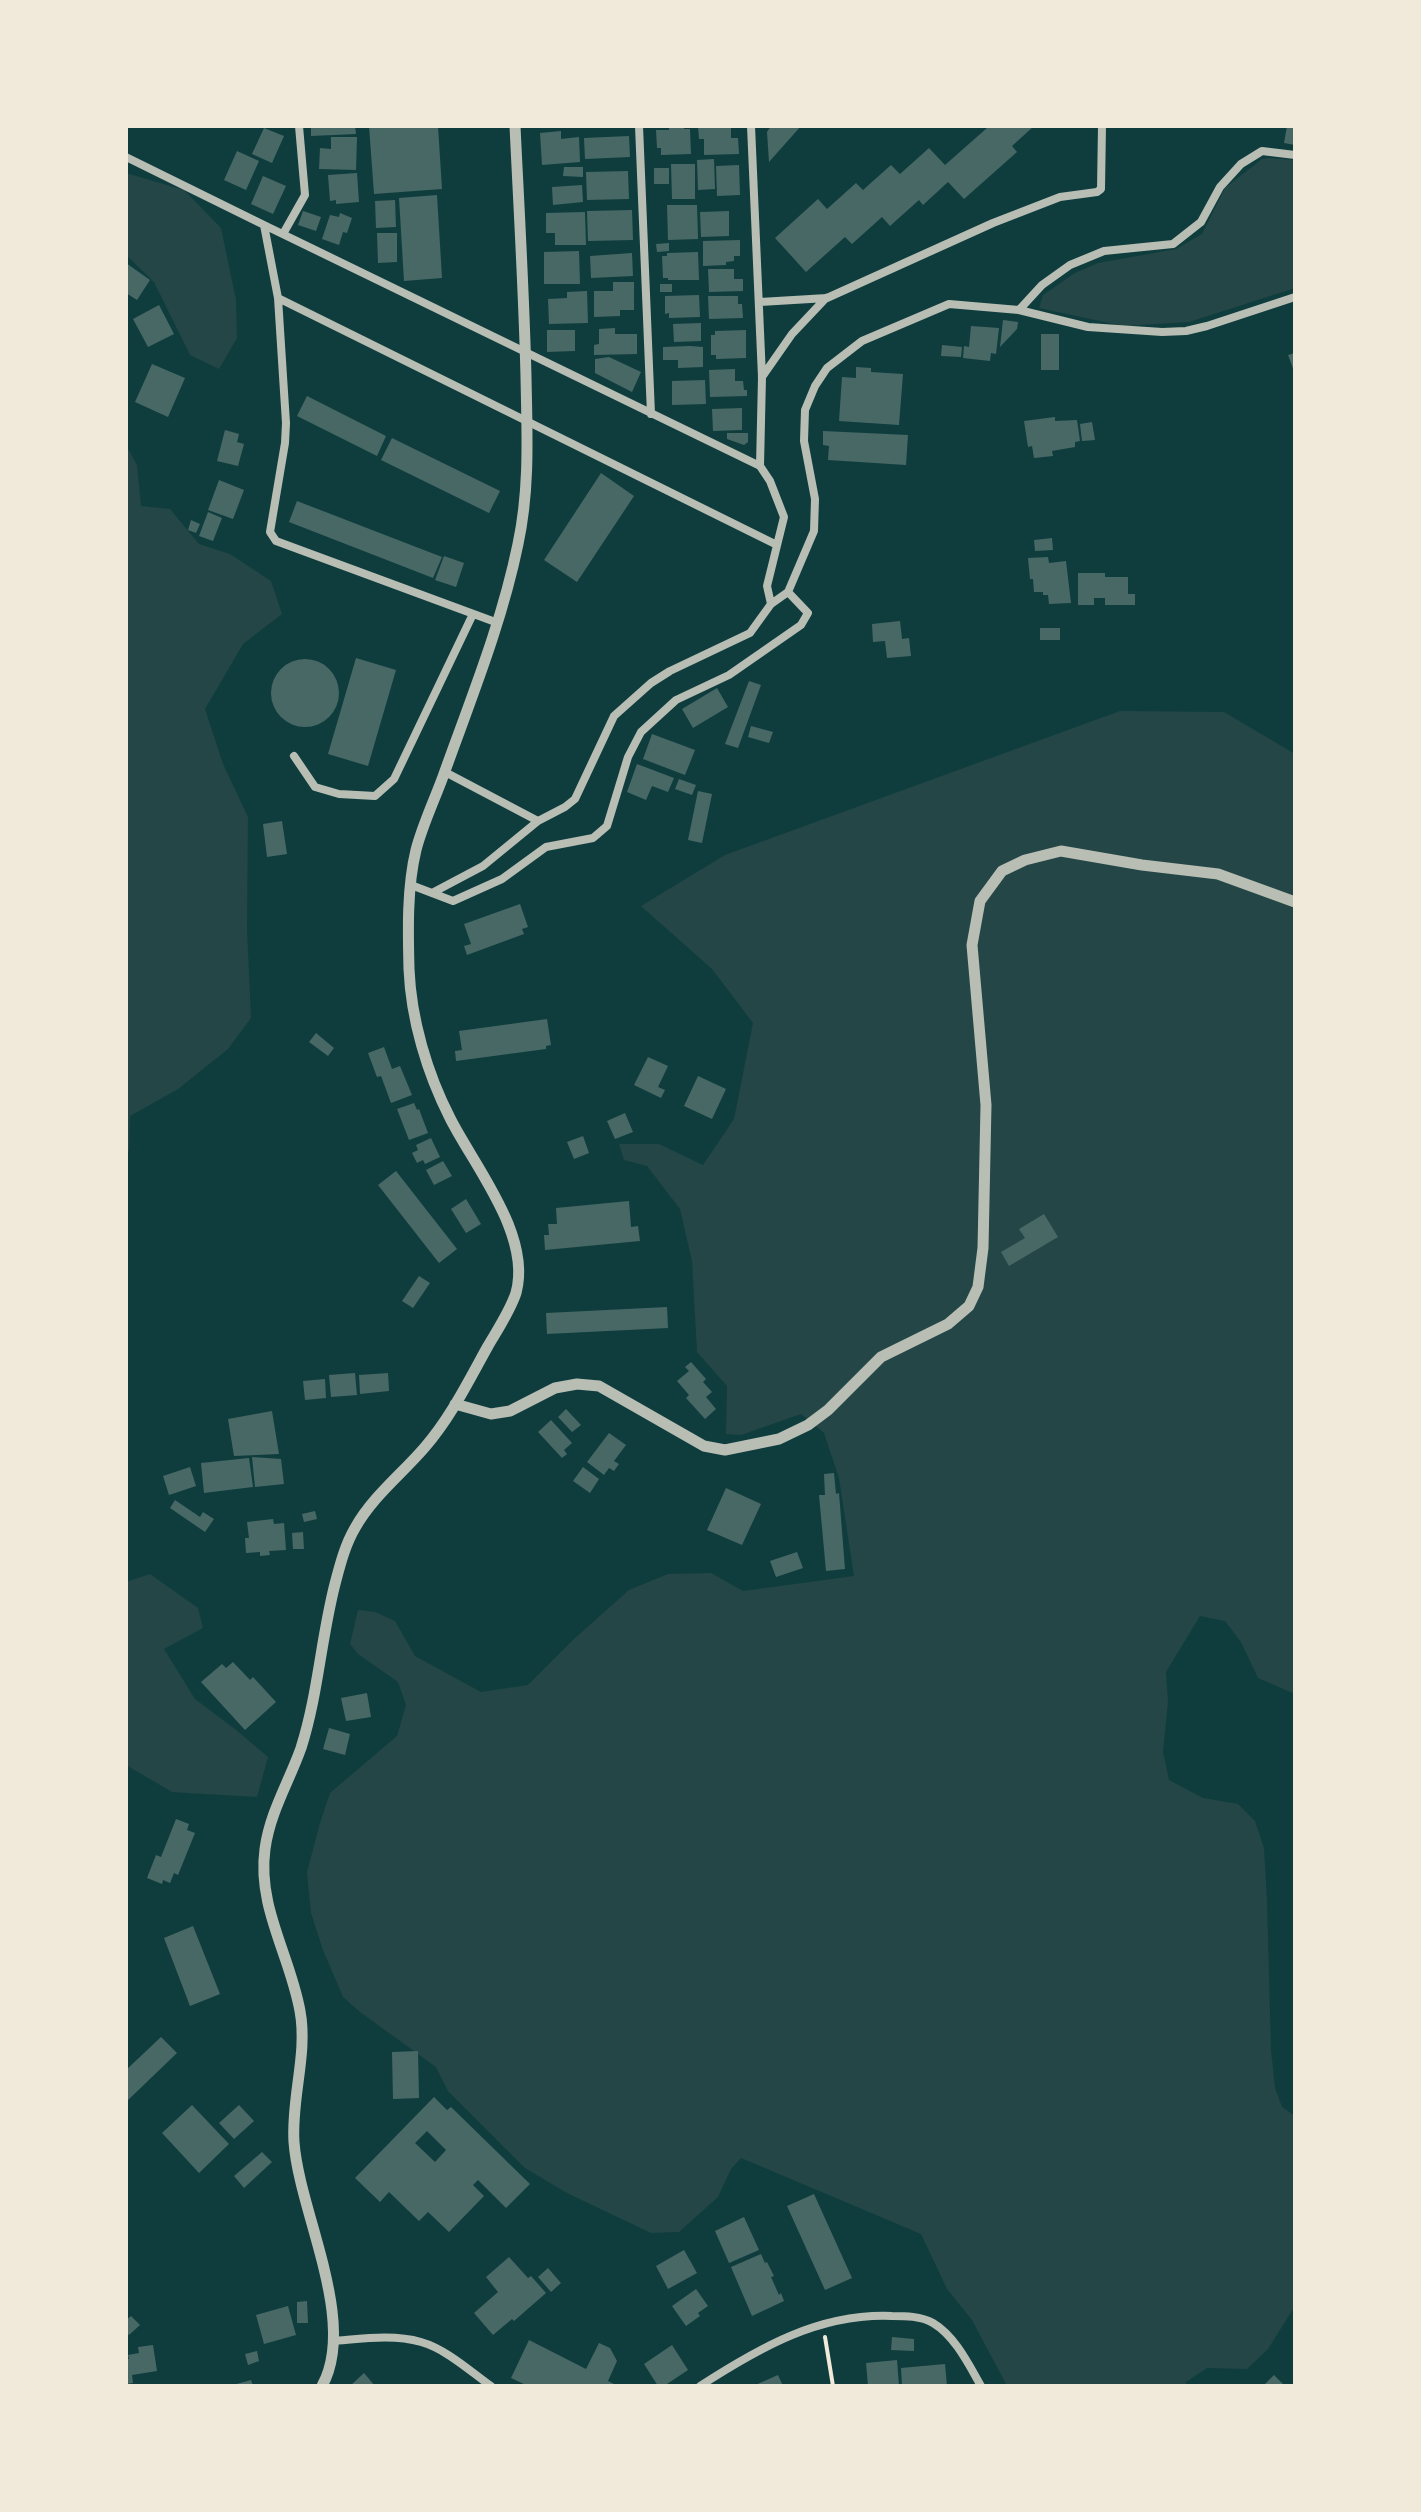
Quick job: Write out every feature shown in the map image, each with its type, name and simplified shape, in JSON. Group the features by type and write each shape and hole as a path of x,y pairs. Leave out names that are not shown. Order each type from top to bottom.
{"street":[{"path":"283,234 305,195 299,126"},
{"path":"322,2386 327,2377 332,2341 331,2297 296,2162 293,2134 302,2021 267,1905 263,1877 265,1847 272,1818 301,1748 312,1706 330,1601 352,1532 370,1504 425,1448 455,1404 517,1290 518,1265 505,1215 448,1115 421,1042 409,976 411,885 416,851 498,623 520,533 528,459 515,126"},
{"path":"639,126 651,414"},
{"path":"751,126 762,377 760,466"},
{"path":"760,302 827,298 993,223 1060,197 1097,192 1101,189 1102,126"},
{"path":"1019,310 1042,285 1070,265 1104,251 1173,244 1201,222 1220,187 1241,164 1262,151 1295,155"},
{"path":"126,157 760,466 770,481 784,517 767,586 771,604"},
{"path":"264,225 278,298 286,423 270,532 276,541 498,623"},
{"path":"432,893 483,866 538,821 575,799 614,716 651,683 670,671 750,633 771,604 788,592 814,531 815,499 804,441 805,410 827,368 862,341 949,304 1019,310 1088,327 1162,332 1186,331 1295,297"},
{"path":"278,298 777,545"},
{"path":"762,377 792,334 827,298"},
{"path":"411,885 453,901 502,879 546,847 593,838 607,826 628,757 641,732 676,700 729,675 801,625 808,613 788,592"},
{"path":"294,756 315,787 339,794 375,796 394,779 473,614"},
{"path":"445,772 538,821"},
{"path":"455,1404 491,1414 510,1411 555,1388 577,1384 599,1386 704,1446 725,1450 779,1439 808,1425 828,1410 881,1357 948,1324 969,1306 978,1287 983,1248 986,1105 972,945 980,901 1002,871 1025,860 1061,851 1218,874 1295,902"},
{"path":"700,2386 748,2355 822,2323 872,2315 912,2317 932,2322 955,2344 981,2386"},
{"path":"332,2341 378,2338 423,2342 491,2386"}],"path":[{"path":"822,2323 833,2386"}],"shaded area":[{"path":"1262,159 1295,160 1295,288 1189,322 1123,326 1039,308 1043,295 1075,273 1098,263 1176,249 1202,234 1225,188"},
{"path":"126,173 184,190 221,228 236,300 237,338 219,369 190,355 154,282 126,255"},
{"path":"126,445 137,465 141,506 170,509 199,544 230,554 271,581 282,614 243,644 205,709 223,764 248,817 247,930 251,1018 228,1049 178,1089 130,1116 129,1151 126,1153"},
{"path":"1120,711 1224,712 1295,754 1295,1694 1258,1678 1241,1642 1225,1621 1200,1616 1166,1672 1168,1702 1163,1752 1169,1780 1203,1798 1238,1804 1255,1821 1264,1848 1275,2088 1282,2107 1295,2116 1295,2306 1268,2349 1247,2369 1207,2368 1186,2382 1186,2386 1007,2386 972,2320 947,2289 921,2234 741,2158 731,2169 718,2197 679,2232 651,2233 567,2193 525,2168 448,2091 436,2067 343,1997 311,1913 307,1872 330,1793 397,1736 406,1705 398,1682 358,1654 350,1644 358,1610 375,1612 395,1621 415,1656 481,1692 528,1685 629,1590 668,1574 711,1573 743,1591 854,1576 839,1478 824,1433 801,1414 741,1435 726,1434 727,1386 697,1352 692,1261 680,1209 647,1166 624,1160 619,1144 659,1144 703,1165 734,1119 753,1023 712,969 641,906 725,855"},
{"path":"150,1574 198,1608 203,1628 164,1649 195,1699 268,1757 257,1797 172,1792 126,1765 126,1582"}],"building":[{"path":"311,126 355,126 356,134 311,136"},
{"path":"369,126 438,126 442,189 374,194"},
{"path":"669,126 690,129 691,154 661,155 661,148 657,148 656,130 669,130"},
{"path":"698,126 731,126 731,138 738,138 739,154 704,155 704,139 699,139"},
{"path":"771,126 801,126 769,162 767,132"},
{"path":"985,126 1034,126 1012,146 1017,152 964,199 948,182 923,205 919,200 890,226 882,217 852,244 845,237 806,272 775,238 818,199 827,209 856,183 863,190 891,165 900,174 929,148 945,165 987,128"},
{"path":"1287,126 1295,126 1295,145 1284,143"},
{"path":"264,128 284,136 272,163 252,154"},
{"path":"561,131 561,139 579,137 580,162 542,165 540,133"},
{"path":"629,136 630,157 585,159 584,138"},
{"path":"331,137 357,137 356,170 319,169 320,148 331,149"},
{"path":"237,151 259,161 246,190 224,180"},
{"path":"714,159 715,189 698,190 697,160"},
{"path":"671,164 695,164 695,199 672,199"},
{"path":"739,165 740,195 717,196 716,166"},
{"path":"564,167 583,167 583,177 563,176"},
{"path":"654,168 669,168 669,184 654,184"},
{"path":"628,171 629,199 587,200 586,172"},
{"path":"357,173 359,202 336,204 336,200 330,201 328,175"},
{"path":"263,176 286,186 273,214 251,204"},
{"path":"582,185 583,202 553,205 552,187"},
{"path":"437,195 442,278 404,281 399,198"},
{"path":"395,200 396,227 376,228 375,201"},
{"path":"667,205 697,205 698,239 668,240"},
{"path":"632,210 633,240 588,241 587,211"},
{"path":"303,211 321,217 316,231 298,225"},
{"path":"729,211 729,236 701,237 700,212"},
{"path":"585,212 586,245 555,245 555,233 546,233 546,213"},
{"path":"340,213 352,218 339,245 322,239 330,215 339,217"},
{"path":"377,233 397,233 397,262 378,263"},
{"path":"740,240 740,256 734,256 734,261 726,262 726,265 703,266 703,241"},
{"path":"669,243 669,251 657,252 656,244"},
{"path":"579,251 580,284 544,284 544,252"},
{"path":"698,252 699,280 663,278 662,256 667,256 667,253"},
{"path":"632,253 633,276 591,278 590,256"},
{"path":"126,263 150,280 137,300 126,293"},
{"path":"708,269 734,269 734,279 743,279 743,291 709,292"},
{"path":"613,282 634,282 634,310 620,310 620,316 594,317 594,291 613,291"},
{"path":"660,284 672,284 672,292 660,292"},
{"path":"587,291 588,323 549,324 548,299 567,298 567,292"},
{"path":"699,295 700,317 669,318 669,313 665,314 665,296"},
{"path":"708,296 738,296 743,318 709,319"},
{"path":"159,305 174,334 148,347 133,319"},
{"path":"1003,320 1018,322 1017,329 1000,347"},
{"path":"701,323 701,341 674,342 673,324"},
{"path":"971,326 999,328 996,354 991,353 990,361 963,358 964,346 969,347"},
{"path":"615,328 615,334 637,334 637,354 594,355 594,345 599,344 599,329"},
{"path":"547,330 575,330 575,351 547,352"},
{"path":"746,330 746,358 716,359 716,355 711,355 711,335 715,335 715,331"},
{"path":"1041,334 1059,334 1059,370 1041,370"},
{"path":"942,345 962,347 961,357 941,356"},
{"path":"663,347 703,347 703,367 678,368 678,360 663,360"},
{"path":"1295,353 1295,374 1288,355"},
{"path":"609,357 641,372 632,392 595,373 595,359"},
{"path":"152,364 185,378 168,417 135,402"},
{"path":"856,367 871,368 871,372 903,374 899,425 839,421 842,377 856,378"},
{"path":"735,369 735,381 743,381 747,396 710,397 709,370"},
{"path":"705,380 706,404 672,405 672,381"},
{"path":"307,396 386,436 377,456 297,416"},
{"path":"742,408 742,430 713,431 712,409"},
{"path":"1055,417 1055,421 1077,420 1080,441 1075,442 1075,447 1052,451 1053,456 1034,458 1032,446 1028,447 1024,421"},
{"path":"1092,422 1095,440 1082,441 1080,424"},
{"path":"225,430 239,434 237,442 244,444 238,466 217,461"},
{"path":"823,431 908,435 906,465 828,460 829,446 823,445"},
{"path":"727,433 748,433 748,442 744,445 727,439"},
{"path":"392,438 500,491 489,513 381,460"},
{"path":"601,473 634,496 577,582 544,560"},
{"path":"219,480 244,490 233,519 208,510"},
{"path":"297,501 442,557 433,578 289,522"},
{"path":"208,512 222,518 213,541 199,536"},
{"path":"191,520 200,524 196,533 188,530"},
{"path":"1052,538 1053,550 1035,551 1034,540"},
{"path":"444,556 464,563 456,587 435,580"},
{"path":"1048,557 1049,563 1066,561 1071,603 1049,604 1048,595 1034,592 1028,558"},
{"path":"1078,573 1128,577 1128,594 1135,594 1135,605 1105,605 1105,598 1094,598 1094,605 1078,605"},
{"path":"900,621 902,639 909,638 911,656 887,658 885,641 873,642 872,624"},
{"path":"1040,628 1060,628 1060,640 1040,640"},
{"path":"356,658 396,670 368,766 328,754"},
{"path":"305,659 329,669 339,693 329,717 305,727 281,717 271,693 281,669"},
{"path":"749,681 761,685 738,748 725,744"},
{"path":"717,688 728,707 693,728 682,709"},
{"path":"751,726 773,732 769,743 748,737"},
{"path":"652,734 695,750 685,775 643,759"},
{"path":"637,764 674,778 668,792 652,786 646,800 627,792"},
{"path":"679,779 696,785 692,795 675,789"},
{"path":"698,791 712,794 702,843 688,840"},
{"path":"282,821 287,854 267,857 263,824"},
{"path":"520,904 528,927 522,929 524,934 467,955 464,946 471,944 464,924"},
{"path":"547,1019 551,1045 546,1049 456,1061 455,1051 462,1050 459,1031"},
{"path":"316,1033 334,1048 328,1056 309,1042"},
{"path":"384,1047 392,1069 400,1066 412,1095 391,1103 368,1053"},
{"path":"648,1057 668,1066 658,1087 665,1090 661,1098 634,1085"},
{"path":"698,1076 726,1089 712,1119 684,1106"},
{"path":"414,1103 428,1133 409,1140 397,1109"},
{"path":"625,1113 633,1132 615,1139 607,1121"},
{"path":"583,1136 589,1153 574,1159 567,1142"},
{"path":"431,1138 440,1157 425,1164 423,1160 417,1163 412,1153 418,1150 416,1145"},
{"path":"443,1161 452,1176 434,1185 426,1170"},
{"path":"396,1171 457,1249 439,1263 378,1185"},
{"path":"466,1199 481,1224 466,1233 451,1209"},
{"path":"629,1201 631,1227 638,1226 640,1241 545,1250 544,1235 549,1235 548,1224 557,1224 556,1208"},
{"path":"1044,1214 1058,1237 1009,1266 1001,1252 1025,1238 1019,1229"},
{"path":"419,1276 430,1283 413,1308 402,1301"},
{"path":"667,1307 668,1328 547,1334 546,1313"},
{"path":"691,1362 706,1379 703,1382 712,1392 706,1397 716,1409 705,1419 686,1398 689,1395 677,1381 689,1371 685,1367"},
{"path":"355,1373 357,1395 331,1397 329,1375"},
{"path":"388,1373 389,1391 360,1394 359,1375"},
{"path":"325,1379 326,1398 305,1400 303,1381"},
{"path":"566,1409 581,1425 572,1432 558,1417"},
{"path":"272,1411 279,1454 234,1456 228,1419"},
{"path":"551,1420 572,1443 564,1450 567,1454 562,1458 538,1432"},
{"path":"609,1433 626,1445 614,1461 619,1464 614,1471 609,1468 604,1475 587,1462"},
{"path":"252,1457 281,1459 284,1484 255,1487"},
{"path":"249,1458 253,1487 204,1493 201,1463"},
{"path":"190,1467 196,1486 169,1495 163,1476"},
{"path":"583,1467 599,1479 590,1493 573,1481"},
{"path":"834,1473 836,1494 839,1493 845,1569 826,1571 819,1495 825,1495 824,1474"},
{"path":"726,1488 761,1504 742,1545 707,1530"},
{"path":"175,1500 200,1517 203,1512 214,1519 205,1532 170,1508"},
{"path":"315,1511 317,1519 304,1522 302,1514"},
{"path":"273,1519 274,1524 284,1523 286,1550 269,1551 270,1555 260,1556 260,1552 246,1553 245,1538 249,1538 247,1522"},
{"path":"303,1532 304,1549 293,1549 292,1533"},
{"path":"797,1552 803,1568 776,1577 770,1561"},
{"path":"233,1662 250,1680 253,1677 276,1702 245,1730 201,1682 222,1664 226,1668"},
{"path":"367,1693 371,1717 346,1721 341,1698"},
{"path":"329,1728 350,1734 345,1755 323,1749"},
{"path":"176,1819 189,1824 187,1830 195,1833 178,1875 174,1873 170,1883 163,1880 162,1884 147,1878 156,1855 161,1857"},
{"path":"193,1926 220,1994 190,2006 164,1938"},
{"path":"161,2037 177,2053 126,2102 126,2070"},
{"path":"418,2051 419,2098 393,2099 392,2052"},
{"path":"434,2097 447,2110 451,2107 530,2184 506,2208 478,2180 473,2185 484,2196 449,2232 428,2212 419,2221 389,2192 380,2202 355,2178","holes":["427,2131 446,2150 435,2162 415,2143"]},
{"path":"192,2105 229,2144 199,2173 162,2133"},
{"path":"239,2105 254,2121 234,2139 219,2123"},
{"path":"262,2152 272,2162 244,2188 234,2176"},
{"path":"814,2194 852,2278 825,2290 787,2206"},
{"path":"744,2217 759,2250 729,2263 715,2231"},
{"path":"684,2250 697,2273 668,2289 656,2266"},
{"path":"761,2254 784,2301 752,2316 731,2267"},
{"path":"509,2257 546,2293 493,2335 474,2313 498,2292 486,2277"},
{"path":"548,2268 561,2283 551,2292 538,2277"},
{"path":"696,2289 708,2306 686,2326 672,2306"},
{"path":"307,2301 308,2323 297,2323 297,2302"},
{"path":"288,2306 296,2335 264,2344 256,2315"},
{"path":"131,2316 140,2325 129,2335 126,2320"},
{"path":"892,2337 914,2339 914,2351 891,2350"},
{"path":"529,2340 586,2369 599,2343 610,2348 617,2361 608,2381 618,2386 528,2386 511,2378"},
{"path":"153,2345 157,2371 132,2375 133,2383 126,2384 128,2355 139,2353 138,2347"},
{"path":"672,2345 688,2370 664,2386 658,2386 644,2364"},
{"path":"257,2351 259,2361 248,2365 245,2354"},
{"path":"897,2360 899,2386 868,2386 866,2363"},
{"path":"945,2364 947,2386 902,2386 901,2368"},
{"path":"364,2373 375,2386 350,2386"},
{"path":"778,2375 783,2386 753,2386"},
{"path":"1274,2375 1285,2386 1263,2386"},
{"path":"251,2380 253,2386 233,2386 233,2385"}]}
